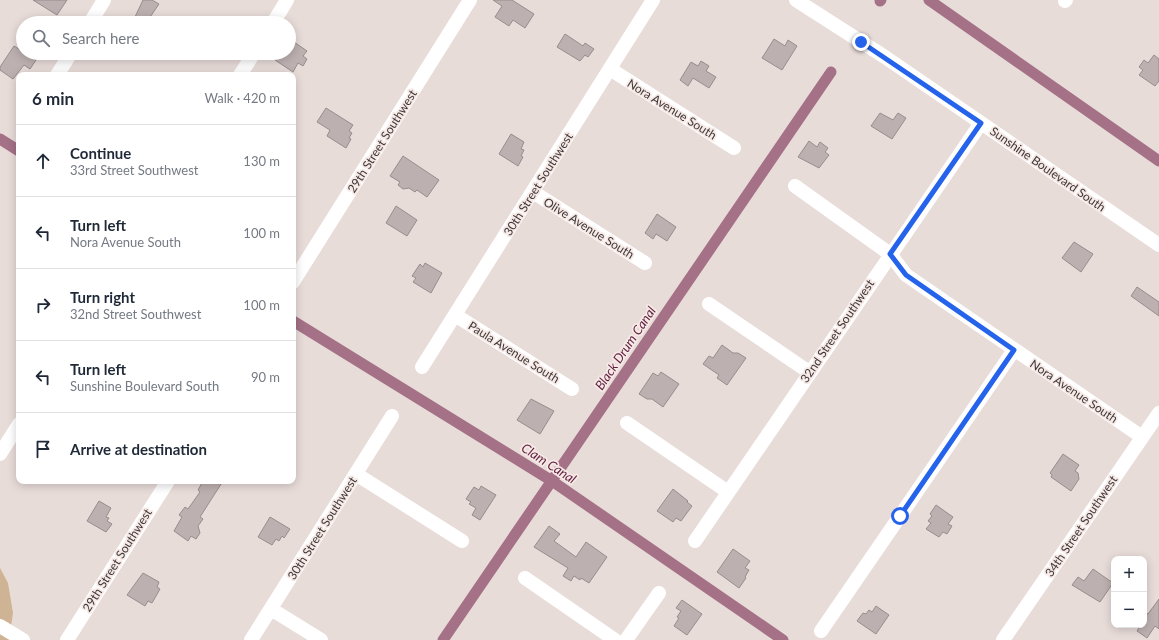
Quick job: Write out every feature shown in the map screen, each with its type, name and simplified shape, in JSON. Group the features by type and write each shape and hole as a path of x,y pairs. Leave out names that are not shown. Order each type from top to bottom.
{"street":[{"path":"94,16 104,0"},
{"path":"277,16 287,0"},
{"name":"29th Street Southwest","path":"296,277 470,0"},
{"name":"30th Street Southwest","path":"422,367 653,0"},
{"name":"Sunshine Boulevard South","path":"796,0 884,57 1159,245"},
{"path":"59,72 67,60"},
{"path":"242,72 250,60"},
{"name":"Nora Avenue South","path":"610,69 734,148"},
{"name":"32nd Street Southwest","path":"695,541 809,372 981,123"},
{"name":"Nora Avenue South","path":"795,186 890,254 906,275 1142,437"},
{"name":"Olive Avenue South","path":"533,192 645,263"},
{"path":"709,304 809,372"},
{"name":"Paula Avenue South","path":"455,315 572,389"},
{"path":"821,631 1014,350"},
{"name":"34th Street Southwest","path":"1003,640 1159,413"},
{"name":"30th Street Southwest","path":"251,640 392,416"},
{"path":"627,423 728,492"},
{"path":"0,454 16,429"},
{"path":"356,474 462,541"},
{"name":"29th Street Southwest","path":"67,640 166,484"},
{"path":"525,578 615,640"},
{"path":"626,640 659,592"},
{"path":"271,609 321,640"},
{"path":"0,626 22,640"}],"shaded area":[{"path":"0,568 8,583 13,613 9,640 0,640"}],"building":[{"path":"33,0 67,0 57,15"},
{"path":"143,0 152,0 159,4 151,16 135,16"},
{"path":"493,0 512,0 534,14 525,28 513,20 509,26 495,17 502,6"},
{"path":"565,34 583,46 585,43 594,49 588,57 585,55 580,61 557,47"},
{"path":"774,39 785,46 788,40 797,46 782,70 762,58"},
{"path":"296,43 307,51 303,56 307,59 303,66 298,63 293,72 275,60 296,60"},
{"path":"14,46 16,47 16,60 36,60 30,69 24,65 18,72 16,72 16,75 13,79 0,70 0,67"},
{"path":"1154,55 1159,59 1159,81 1155,86 1139,75 1143,70 1139,67 1144,60 1148,63"},
{"path":"701,61 709,66 706,71 716,77 709,88 693,78 688,86 680,80 691,62 698,66"},
{"path":"326,108 353,125 349,131 352,133 349,138 351,139 346,148 327,136 330,130 317,122"},
{"path":"880,113 893,120 898,113 906,118 892,139 871,126"},
{"path":"511,134 524,142 521,149 524,150 521,156 523,157 518,166 499,154"},
{"path":"809,141 817,147 820,142 828,148 825,152 829,155 819,168 798,157"},
{"path":"403,156 439,180 427,197 417,190 415,192 409,188 403,189 398,185 400,182 390,176"},
{"path":"396,206 417,220 407,236 386,223"},
{"path":"657,214 676,227 667,241 656,234 653,239 645,233"},
{"path":"1074,242 1093,254 1081,272 1062,258"},
{"path":"425,263 442,273 431,293 413,282 416,278 412,276 420,264 423,267"},
{"path":"1137,287 1159,302 1159,316 1131,296"},
{"path":"722,345 733,353 738,353 746,358 727,385 717,378 719,375 703,364 709,356 713,358"},
{"path":"661,372 679,384 663,407 652,399 647,399 639,394 653,373 658,376"},
{"path":"531,399 554,411 540,434 517,420"},
{"path":"1063,454 1079,465 1075,471 1078,473 1079,479 1071,491 1051,477 1052,475 1050,473"},
{"path":"201,484 221,484 200,517 203,519 198,526 200,533 196,539 191,536 188,541 174,531 182,517 179,515 185,507 188,509 200,492 198,490"},
{"path":"481,486 496,495 480,520 472,515 476,508 469,504 471,502 466,499 474,487 479,490"},
{"path":"673,489 692,506 681,521 676,518 673,522 657,511"},
{"path":"99,501 111,508 106,517 109,518 107,521 112,524 106,532 87,521"},
{"path":"936,505 953,517 948,524 952,526 947,534 943,532 939,537 926,529 931,523 928,521 932,516 930,514"},
{"path":"270,517 290,529 284,538 282,536 279,541 276,539 272,545 258,537"},
{"path":"549,526 560,534 554,541 576,557 586,542 607,557 589,583 574,576 571,581 563,576 568,568 534,547"},
{"path":"733,549 750,561 745,568 749,570 745,577 746,578 739,588 717,572"},
{"path":"1093,569 1111,582 1111,586 1100,602 1072,585 1078,577 1084,581"},
{"path":"143,573 159,582 157,587 160,589 152,603 148,601 145,606 127,595"},
{"path":"1159,599 1159,629 1155,626 1147,638 1137,631 1139,628 1147,628 1148,614"},
{"path":"682,600 702,614 687,635 674,626 681,611 676,608"},
{"path":"876,606 889,615 876,634 857,621 863,613 866,614 869,610 872,612"}],"waterway":[{"path":"929,0 1159,161"},
{"name":"Black Drum Canal","path":"443,640 831,72"},
{"name":"Clam Canal","path":"0,139 16,149"},
{"name":"Clam Canal","path":"296,323 552,481 783,640"}],"route":[{"path":"861,42 981,123 890,254 906,275 1014,350 900,516"}]}
